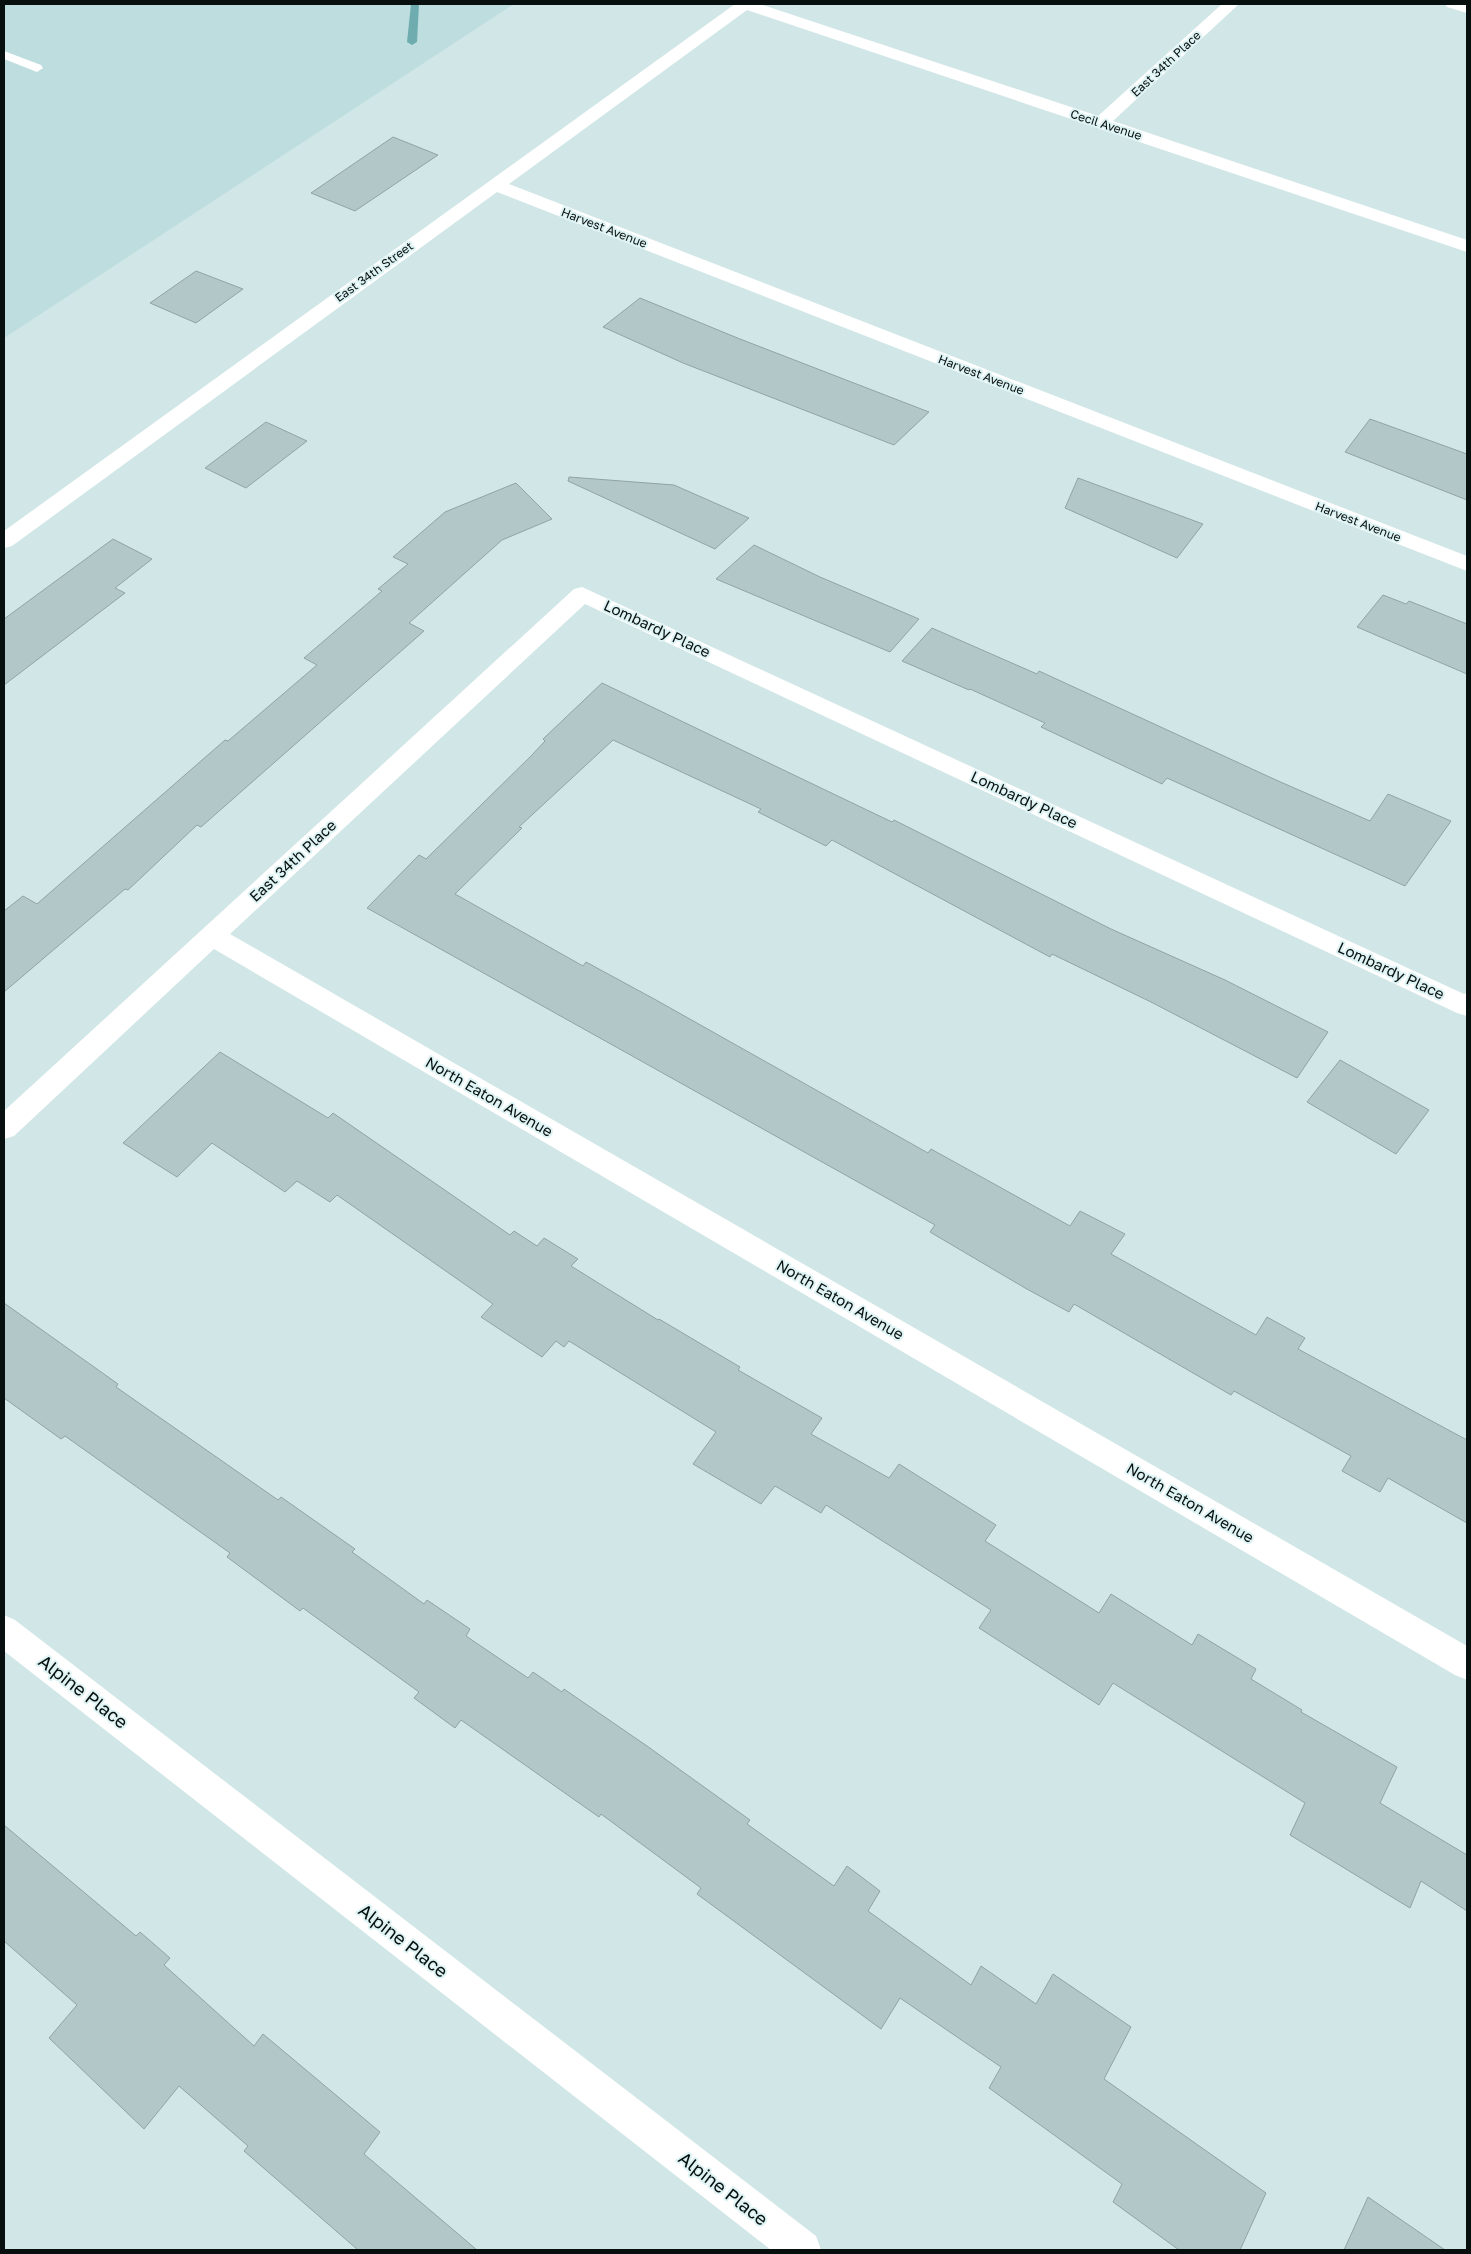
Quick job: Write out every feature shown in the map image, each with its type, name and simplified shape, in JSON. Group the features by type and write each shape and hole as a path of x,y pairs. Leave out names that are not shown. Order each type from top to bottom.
{"street":[{"name":"Cecil Avenue","path":"745,4 1467,246"},
{"name":"East 34th Street","path":"4,541 745,4"},
{"name":"East 34th Place","path":"1102,123 1230,4"},
{"path":"1453,4 1467,8"},
{"name":"Harvest Avenue","path":"495,185 1467,564"},
{"name":"East 34th Place","path":"4,1128 582,594"},
{"name":"Lombardy Place","path":"582,594 1466,1005"},
{"name":"North Eaton Avenue","path":"212,936 1467,1664"},
{"name":"Alpine Place","path":"4,1631 802,2250"}],"lane":[{"path":"4,54 37,68"}],"shaded area":[{"path":"4,4 514,4 4,338"}],"building":[{"path":"393,137 438,155 355,211 311,193"},
{"path":"196,271 243,289 196,323 150,303"},
{"path":"640,298 929,412 894,445 683,363 603,327"},
{"path":"1370,419 1467,454 1467,500 1345,452"},
{"path":"266,422 307,441 246,488 205,468"},
{"path":"569,477 674,485 749,518 715,549 568,481"},
{"path":"1078,478 1203,524 1177,558 1065,508"},
{"path":"516,483 552,519 502,540 409,623 424,631 201,827 197,825 128,890 125,889 4,992 4,911 23,896 37,904 225,740 228,741 317,665 304,658 382,591 378,589 408,564 393,557 445,512"},
{"path":"113,539 152,559 115,588 125,593 4,685 4,619"},
{"path":"754,545 820,577 919,619 890,652 716,579"},
{"path":"1383,595 1406,604 1409,601 1467,624 1467,674 1357,627"},
{"path":"932,628 1037,674 1039,671 1370,821 1388,794 1451,821 1405,886 1167,778 1162,784 1041,727 1045,723 902,661"},
{"path":"602,683 892,822 894,820 1111,929 1225,980 1328,1032 1297,1078 1151,1002 1052,954 1050,957 832,840 826,846 758,812 761,809 613,740 519,827 522,828 455,894 583,966 586,962 656,1000 928,1153 931,1149 1070,1226 1080,1211 1125,1234 1111,1254 1256,1335 1267,1317 1305,1338 1298,1349 1467,1440 1467,1523 1388,1478 1380,1492 1342,1471 1351,1456 1234,1391 1231,1395 1074,1304 1069,1312 1025,1288 930,1232 935,1225 367,908 419,855 426,859 531,756 545,741 543,739"},
{"path":"220,1052 328,1118 333,1113 510,1235 514,1231 537,1246 544,1238 578,1259 571,1266 658,1320 740,1367 738,1370 822,1418 811,1434 889,1478 899,1464 996,1525 985,1541 1099,1613 1111,1594 1192,1645 1198,1634 1256,1669 1251,1679 1302,1710 1301,1712 1397,1767 1380,1803 1467,1855 1467,1911 1421,1881 1410,1908 1290,1835 1305,1803 1113,1683 1099,1705 979,1628 991,1610 826,1505 821,1513 775,1486 761,1504 693,1464 716,1432 569,1341 564,1347 556,1341 542,1357 481,1317 493,1304 337,1195 330,1202 297,1181 285,1192 212,1143 177,1177 123,1143"},
{"path":"1340,1060 1429,1110 1396,1154 1307,1102"},
{"path":"4,1303 118,1384 116,1387 278,1500 281,1497 355,1549 352,1552 424,1604 427,1600 470,1629 466,1636 528,1678 533,1672 562,1692 564,1689 647,1746 750,1820 747,1824 834,1886 847,1866 880,1891 868,1911 971,1985 981,1966 1036,2004 1053,1974 1131,2027 1104,2079 1266,2193 1240,2250 1179,2250 1113,2202 1122,2184 989,2088 1001,2067 900,1998 881,2029 697,1894 701,1888 601,1814 599,1817 461,1720 455,1728 414,1698 419,1692 303,1608 300,1611 227,1557 230,1553 65,1436 61,1439 4,1398"},
{"path":"4,1825 136,1936 140,1932 170,1958 164,1965 254,2046 263,2034 380,2132 364,2154 477,2250 358,2250 244,2151 248,2146 179,2086 144,2129 49,2038 77,2005 4,1941"},
{"path":"1368,2197 1445,2250 1344,2250"}],"waterway":[{"path":"412,42 415,4"}]}
